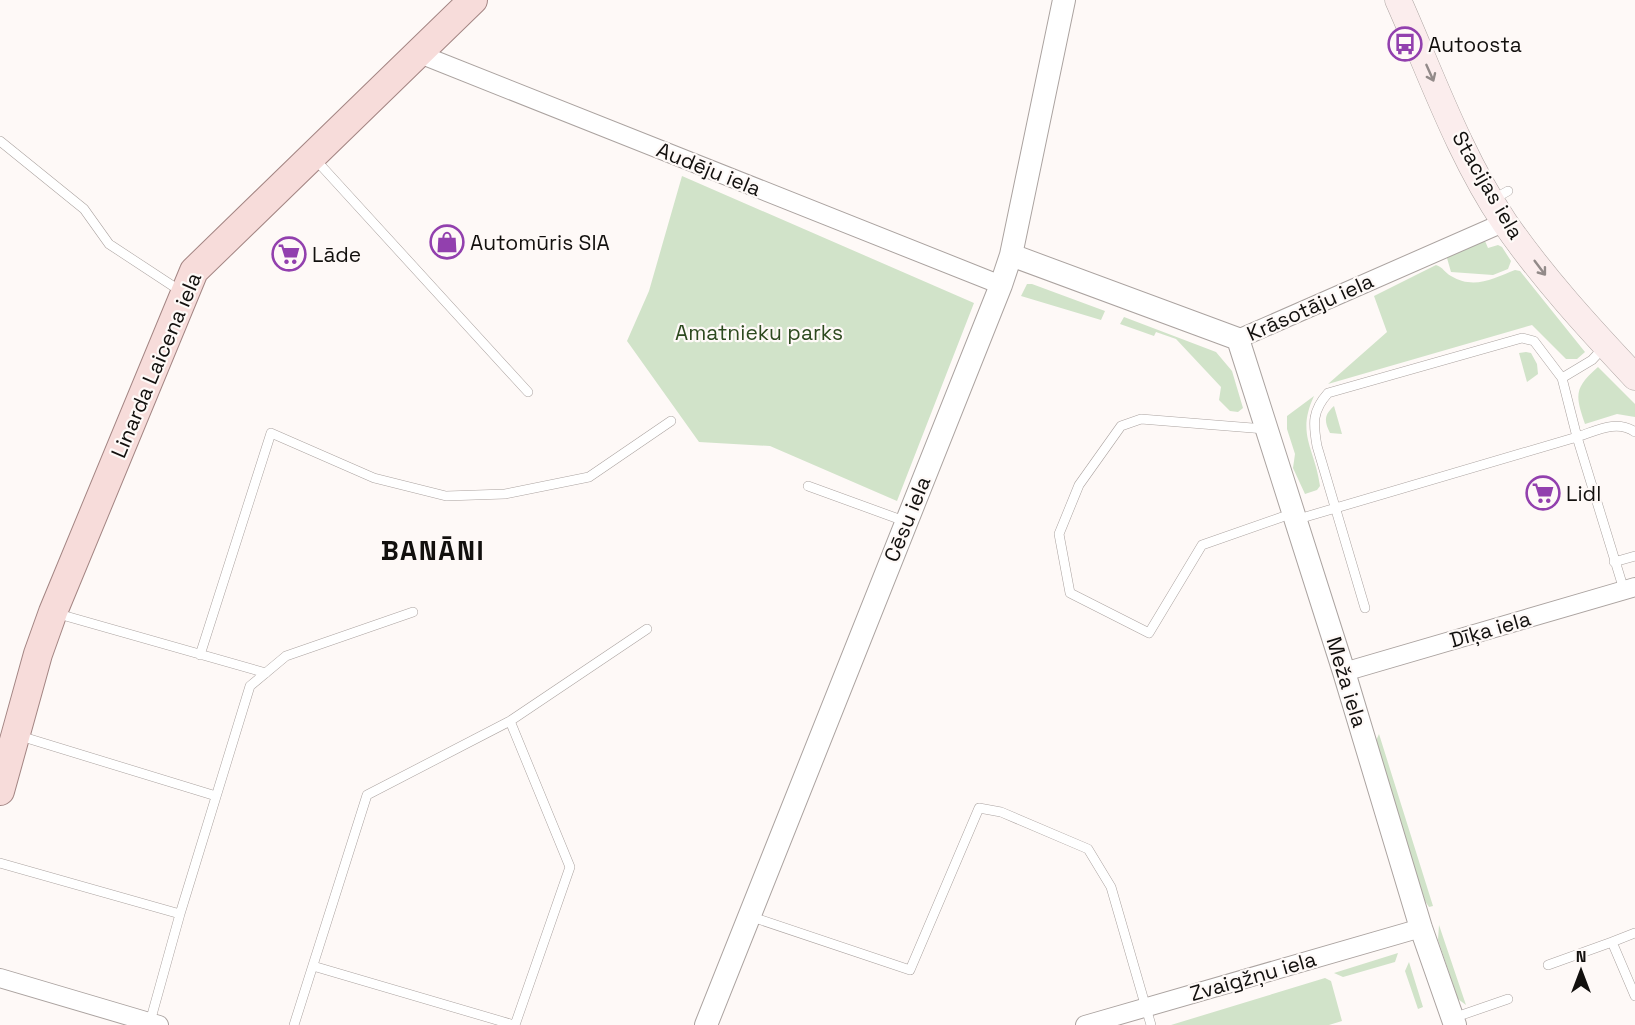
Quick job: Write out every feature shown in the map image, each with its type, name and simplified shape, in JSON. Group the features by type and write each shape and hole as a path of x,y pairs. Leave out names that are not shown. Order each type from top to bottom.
{"main road":[{"name":"Linarda Laicena iela","path":"0,791 52,612 194,270 473,0"},
{"name":"Stacijas iela","path":"1398,0 1462,146 1500,195 1505,222 1575,313 1635,377"}],"street":[{"name":"Cēsu iela","path":"707,1025 1001,285 1011,255 1064,0"},
{"name":"Audēju iela","path":"417,52 1001,285"},
{"name":"Krāsotāju iela","path":"1011,255 1238,339 1505,222"},
{"name":"Meža iela","path":"1238,339 1288,518 1344,672 1421,928 1454,1022"},
{"name":"Dīķa iela","path":"1344,672 1629,588"},
{"name":"Zvaigžņu iela","path":"1084,1025 1421,928"},
{"path":"0,978 155,1024"}],"lane":[{"path":"0,141 84,209 109,244 184,294"},
{"path":"312,155 528,392"},
{"path":"1365,608 1317,447 1312,420 1317,405 1328,393 1522,338 1534,341 1562,378 1614,562 1629,588"},
{"path":"1562,378 1592,360 1606,346"},
{"path":"1265,429 1141,419 1121,426 1079,484 1059,534 1070,593 1149,633 1202,545 1288,518 1336,507 1612,426 1626,425 1635,432"},
{"path":"200,655 271,433 374,478 446,495 505,494 589,477 671,421"},
{"path":"808,486 907,522"},
{"path":"1614,562 1635,556"},
{"path":"52,612 266,673"},
{"path":"155,1024 180,914 250,686 286,656 413,612"},
{"path":"197,628 207,632"},
{"path":"294,1025 367,795 510,721 647,629"},
{"path":"313,966 514,1025 570,867 510,721"},
{"path":"15,734 216,796"},
{"path":"750,916 910,970 979,808 1001,812 1088,849 1111,887 1150,1025"},
{"path":"0,863 180,914"},
{"path":"1548,965 1635,933"},
{"path":"1612,942 1635,996"},
{"path":"1454,1022 1508,999"}],"green space":[{"name":"Amatnieku parks","path":"682,176 974,303 897,501 770,446 699,442 627,341 649,291"},
{"path":"1485,241 1488,248 1498,245 1502,247 1511,261 1508,269 1493,275 1451,272 1447,258 1454,251"},
{"path":"1436,265 1451,276 1468,282 1484,281 1515,270 1520,271 1585,352 1577,359 1566,359 1532,325 1328,384 1387,332 1374,296"},
{"path":"1027,284 1105,311 1101,320 1021,296"},
{"path":"1124,317 1216,352 1232,371 1243,408 1238,412 1230,411 1219,400 1221,387 1176,339 1156,332 1154,336 1120,324"},
{"path":"1519,353 1531,353 1537,364 1538,374 1527,382"},
{"path":"1598,367 1635,404 1635,417 1617,414 1585,424 1579,406 1579,392 1584,381"},
{"path":"1314,396 1309,410 1307,432 1320,486 1317,490 1305,494 1293,468 1295,454 1287,429 1287,416"},
{"path":"1334,406 1342,434 1330,433 1327,425 1328,412"},
{"path":"1379,734 1433,906 1429,907 1425,901 1375,743"},
{"path":"1439,925 1466,1005 1458,999 1438,940"},
{"path":"1398,953 1395,962 1343,977 1334,973"},
{"path":"1409,962 1423,1007 1418,1009 1405,971"},
{"path":"1325,978 1331,981 1342,1021 1329,1025 1171,1025"}],"place":[{"name":"Autoosta","path":"1405,44"},
{"name":"Automūris SIA","path":"447,242"},
{"name":"Lāde","path":"289,254"},
{"name":"Lidl","path":"1543,493"}],"district":[{"name":"BANĀNI","path":"433,550"}]}
